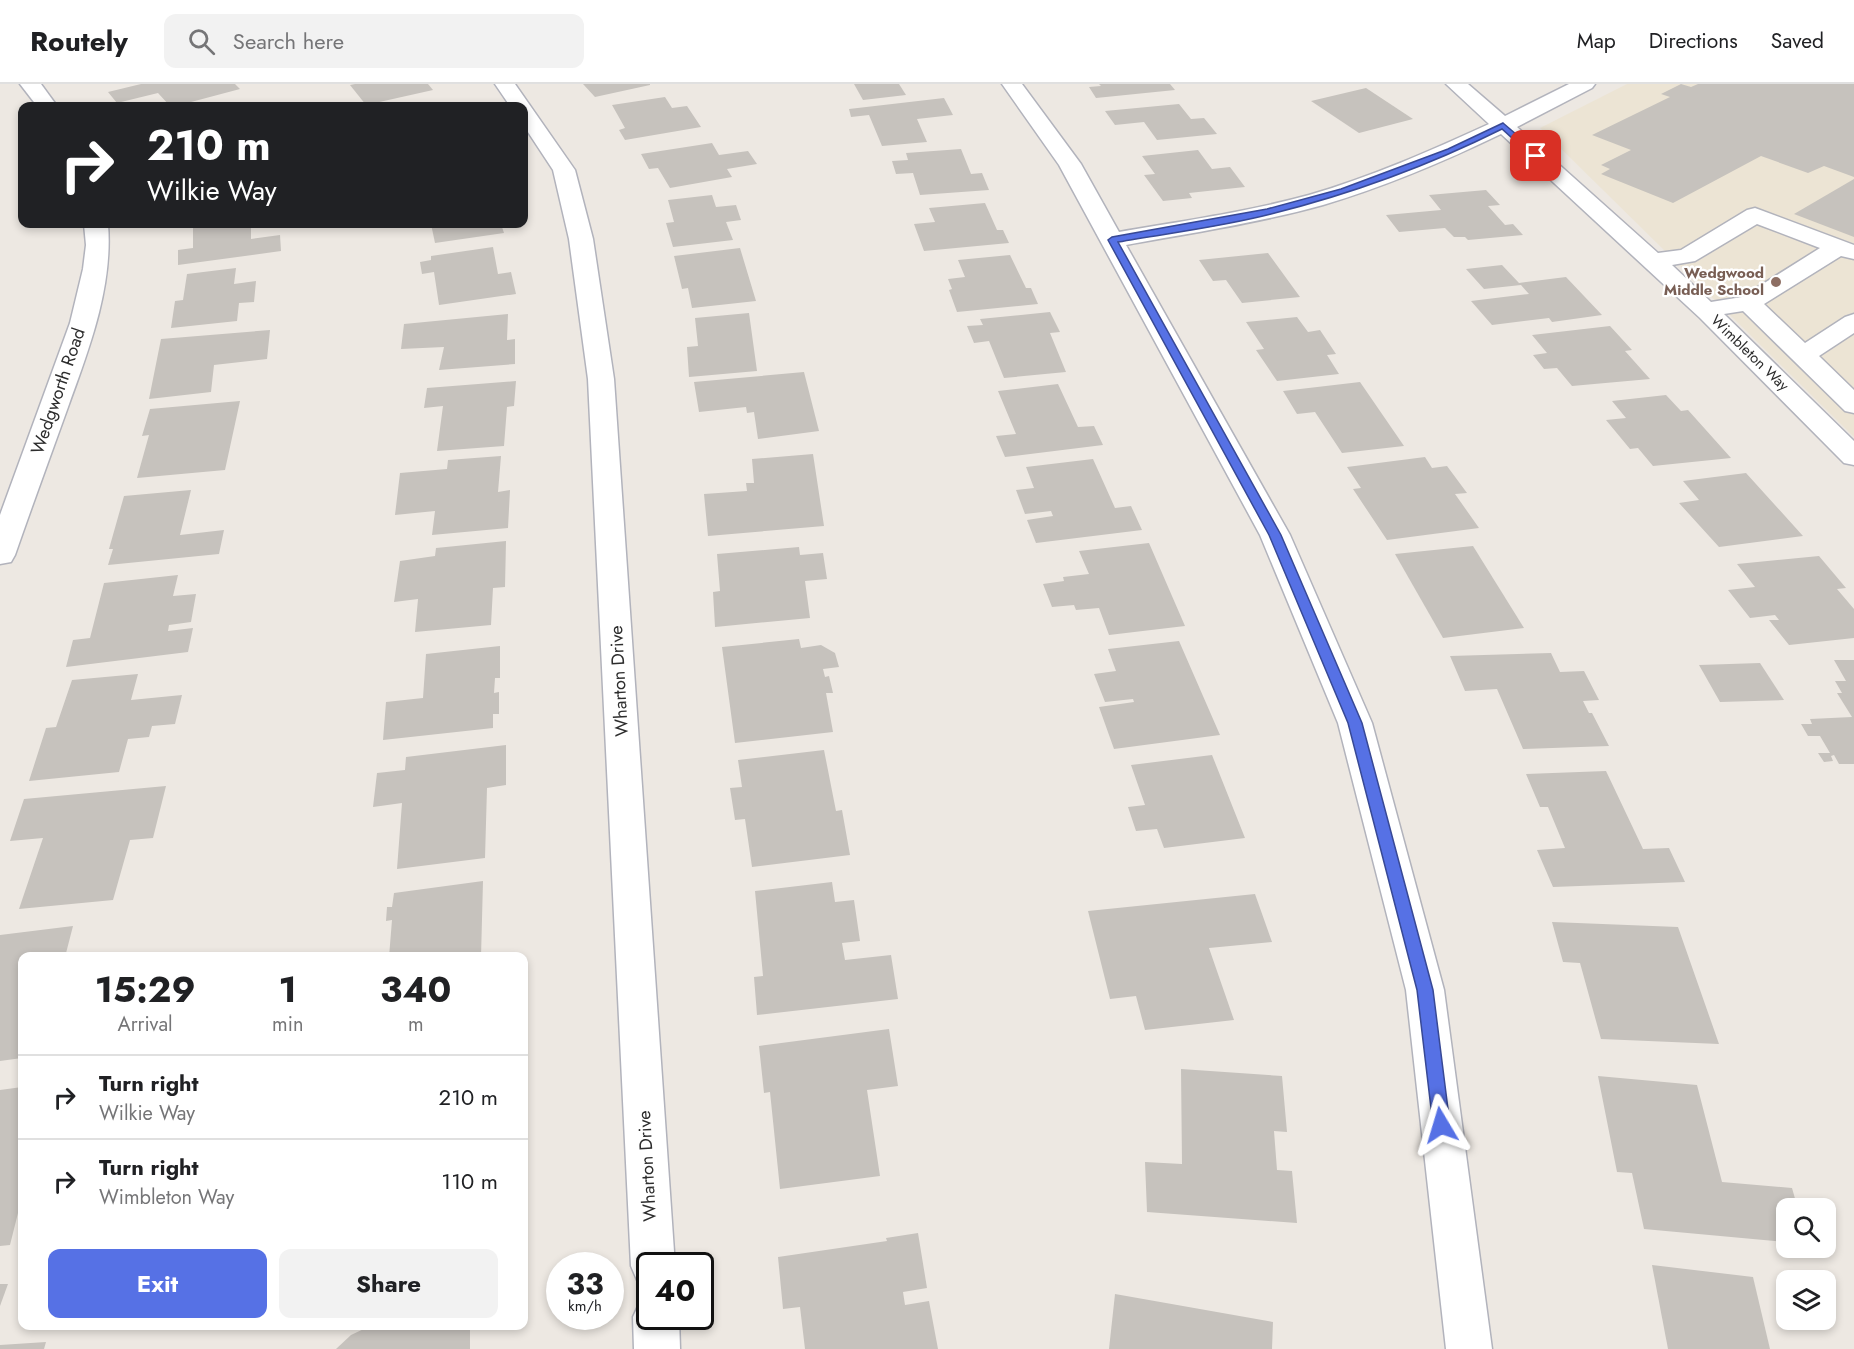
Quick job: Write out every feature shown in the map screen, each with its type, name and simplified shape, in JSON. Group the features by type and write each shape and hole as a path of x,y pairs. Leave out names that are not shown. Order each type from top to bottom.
{"street":[{"path":"30,84 44,102"},
{"path":"505,84 517,102"},
{"path":"1012,84 1070,164 1275,535 1355,723 1425,990 1469,1349"},
{"name":"Wimbleton Way","path":"1456,84 1705,310 1854,457"},
{"path":"1112,240 1268,212 1344,191 1451,151 1586,84"},
{"name":"Wharton Drive","path":"528,117 564,170 581,239 601,379 652,1252"},
{"path":"1652,261 1687,256 1755,215 1846,250"},
{"name":"Wedgworth Road","path":"0,555 69,367 91,292 99,237 97,228"},
{"path":"1705,310 1749,303 1846,250"},
{"path":"1749,303 1854,405"},
{"path":"1803,355 1854,322"},
{"path":"656,1330 657,1349"}],"shaded area":[{"name":"Wedgwood Middle School","path":"1627,84 1854,84 1854,437 1540,128"}],"building":[{"path":"141,84 235,84 240,89 191,102 166,102 158,93 116,102 108,92"},
{"path":"428,84 433,90 379,102 364,102 350,85"},
{"path":"583,84 650,84 650,85 595,97"},
{"path":"854,84 899,84 906,95 863,100"},
{"path":"1099,84 1170,84 1175,90 1096,98 1089,87 1101,86"},
{"path":"1681,84 1691,87 1698,84 1854,84 1854,177 1824,166 1808,173 1761,156 1673,203 1601,174 1610,169 1601,165 1631,150 1592,135 1670,97 1661,94"},
{"path":"1366,88 1413,119 1359,133 1311,101"},
{"path":"665,97 672,108 687,106 701,127 625,140 619,130 625,128 612,105"},
{"path":"944,98 953,115 917,119 927,142 882,146 869,115 851,117 849,109"},
{"path":"1179,104 1191,119 1204,118 1217,134 1157,140 1144,122 1115,125 1105,111"},
{"path":"712,143 719,155 748,151 757,164 727,169 732,177 670,188 658,168 649,169 641,154"},
{"path":"961,149 971,174 982,173 989,190 920,195 913,173 896,174 892,161 908,160 906,153"},
{"path":"1198,150 1212,169 1230,167 1245,187 1189,193 1192,198 1163,201 1144,175 1155,174 1142,156"},
{"path":"1854,179 1854,237 1794,214"},
{"path":"1486,190 1500,205 1488,206 1505,225 1513,224 1523,235 1468,240 1465,237 1454,237 1445,228 1399,232 1386,215 1441,210 1429,195"},
{"path":"712,195 716,207 736,205 741,220 726,222 733,240 673,247 666,223 674,222 668,200"},
{"path":"985,203 997,230 1003,230 1009,243 924,251 914,224 935,222 929,208"},
{"path":"193,228 251,228 251,239 280,235 281,251 178,265 178,250 193,248"},
{"path":"432,228 502,228 504,233 435,243"},
{"path":"493,247 498,274 511,272 516,294 439,305 434,272 422,274 420,262 431,260 431,256"},
{"path":"740,248 756,301 692,308 688,288 682,289 674,256"},
{"path":"1268,253 1300,297 1242,303 1226,280 1213,281 1199,260"},
{"path":"1010,255 1026,288 1031,288 1038,304 957,312 949,290 952,289 948,279 965,277 958,260"},
{"path":"1502,265 1519,283 1566,277 1602,315 1552,322 1549,318 1492,325 1471,301 1529,294 1521,285 1484,289 1466,269"},
{"path":"236,268 234,284 256,281 254,302 239,303 237,321 171,328 175,301 183,300 187,274"},
{"path":"1050,312 1060,332 1050,333 1066,372 1004,378 989,341 974,343 967,326 983,325 980,319"},
{"path":"749,313 757,371 689,377 687,347 698,346 695,318"},
{"path":"508,314 507,340 515,339 515,364 439,370 444,347 401,349 404,324"},
{"path":"1297,317 1308,332 1320,330 1336,354 1327,355 1339,374 1277,381 1256,350 1264,349 1246,322"},
{"path":"1610,326 1632,350 1625,351 1650,379 1572,386 1557,368 1544,369 1533,355 1547,353 1532,335"},
{"path":"270,330 267,359 214,365 211,392 149,399 161,339"},
{"path":"804,372 819,431 758,439 754,412 747,413 746,407 699,412 694,382"},
{"path":"516,381 514,406 507,407 504,446 437,451 443,406 424,408 427,388"},
{"path":"1360,382 1404,446 1342,453 1315,412 1297,414 1283,391"},
{"path":"1058,384 1078,427 1094,426 1103,445 1005,457 996,436 1016,434 998,391"},
{"path":"1666,395 1681,411 1688,410 1731,458 1653,466 1638,448 1630,449 1606,420 1626,418 1612,401"},
{"path":"240,401 225,470 137,478 149,435 142,436 150,409"},
{"path":"813,454 824,526 708,536 704,494 747,491 746,483 754,483 752,459"},
{"path":"501,456 498,492 510,490 508,528 432,535 435,511 395,515 400,473 447,469 448,460"},
{"path":"1425,457 1432,468 1447,466 1467,493 1455,494 1479,528 1387,540 1353,489 1361,488 1347,467"},
{"path":"1093,459 1115,508 1131,506 1142,530 1036,543 1027,520 1053,516 1051,511 1025,514 1016,490 1034,488 1026,467"},
{"path":"1746,473 1803,536 1719,547 1679,503 1699,500 1683,481"},
{"path":"191,490 180,535 224,530 219,554 108,565 113,549 109,549 124,496"},
{"path":"506,541 505,587 493,588 491,625 415,632 418,599 394,602 400,561 435,556 436,548"},
{"path":"1149,543 1185,626 1109,635 1099,608 1076,610 1074,605 1052,607 1043,584 1064,581 1063,577 1089,574 1079,551"},
{"path":"1473,546 1524,628 1443,638 1395,554"},
{"path":"799,547 800,555 823,553 827,579 805,581 810,618 715,627 713,592 720,591 717,554"},
{"path":"1819,556 1846,588 1837,589 1854,609 1854,638 1789,645 1769,620 1779,620 1775,615 1750,618 1728,590 1755,587 1737,564"},
{"path":"178,575 173,596 196,594 191,622 169,625 168,631 193,628 188,652 66,667 73,640 90,638 104,583"},
{"path":"799,639 801,648 821,645 835,653 839,667 823,669 825,677 829,676 833,693 826,693 833,732 735,743 722,647"},
{"path":"1179,641 1220,735 1114,749 1099,707 1134,702 1133,699 1105,702 1094,674 1116,671 1108,649"},
{"path":"500,646 500,678 495,678 494,693 499,692 499,714 493,714 493,728 383,740 386,702 423,698 426,654"},
{"path":"1551,653 1560,672 1584,671 1599,700 1583,701 1609,746 1523,749 1497,689 1465,691 1450,656"},
{"path":"1834,660 1854,660 1854,764 1839,764 1834,755 1831,756 1833,761 1824,762 1818,753 1830,753 1820,736 1808,736 1801,724 1812,724 1810,719 1852,717 1837,693 1842,693 1835,681 1846,681"},
{"path":"1760,663 1784,700 1720,702 1699,665"},
{"path":"138,674 131,700 182,695 175,724 152,726 149,737 128,739 119,772 29,781 46,728 56,727 72,680"},
{"path":"506,745 506,785 487,788 485,858 397,869 402,803 373,807 377,773 405,770 406,757"},
{"path":"824,750 836,811 842,810 850,855 752,867 745,819 735,820 730,788 742,787 738,760"},
{"path":"1212,755 1245,838 1164,848 1157,829 1136,831 1128,807 1145,805 1131,765"},
{"path":"1606,771 1643,849 1669,848 1685,882 1553,887 1537,850 1565,848 1548,807 1540,807 1526,774"},
{"path":"166,786 153,838 130,840 113,900 19,909 43,838 10,841 24,799"},
{"path":"483,881 481,952 389,952 392,920 386,921 387,907 392,907 394,893"},
{"path":"832,882 835,902 854,900 860,941 842,943 845,960 891,955 898,999 757,1015 754,977 763,976 755,891"},
{"path":"1255,894 1272,942 1209,948 1234,1020 1145,1030 1136,996 1110,999 1088,911"},
{"path":"1552,922 1678,927 1719,1044 1601,1039 1580,963 1563,962"},
{"path":"73,926 66,952 18,952 18,1059 0,1061 0,935"},
{"path":"889,1029 898,1086 867,1090 880,1176 780,1189 770,1092 764,1093 759,1046"},
{"path":"1181,1069 1282,1076 1287,1132 1274,1131 1277,1170 1292,1171 1297,1223 1147,1212 1145,1162 1182,1164"},
{"path":"1598,1076 1697,1085 1722,1182 1792,1188 1795,1198 1776,1198 1776,1241 1644,1229 1632,1173 1617,1172"},
{"path":"18,1088 18,1213 10,1245 0,1246 0,1090"},
{"path":"918,1233 927,1288 903,1292 905,1305 929,1301 938,1349 805,1349 800,1307 783,1309 778,1257 887,1241 886,1238"},
{"path":"1652,1265 1753,1277 1770,1349 1668,1349"},
{"path":"0,1284 8,1284 0,1306"},
{"path":"1115,1294 1273,1322 1272,1349 1109,1349"},
{"path":"362,1330 470,1330 470,1349 336,1349 351,1335"},
{"path":"46,1342 44,1349 0,1349 0,1345"}],"place":[{"name":"Wedgwood Middle School","path":"1776,282"}],"route":[{"path":"1441,1125 1425,990 1355,723 1275,535 1112,240 1268,212 1344,191 1451,151 1503,126 1536,156"}]}
